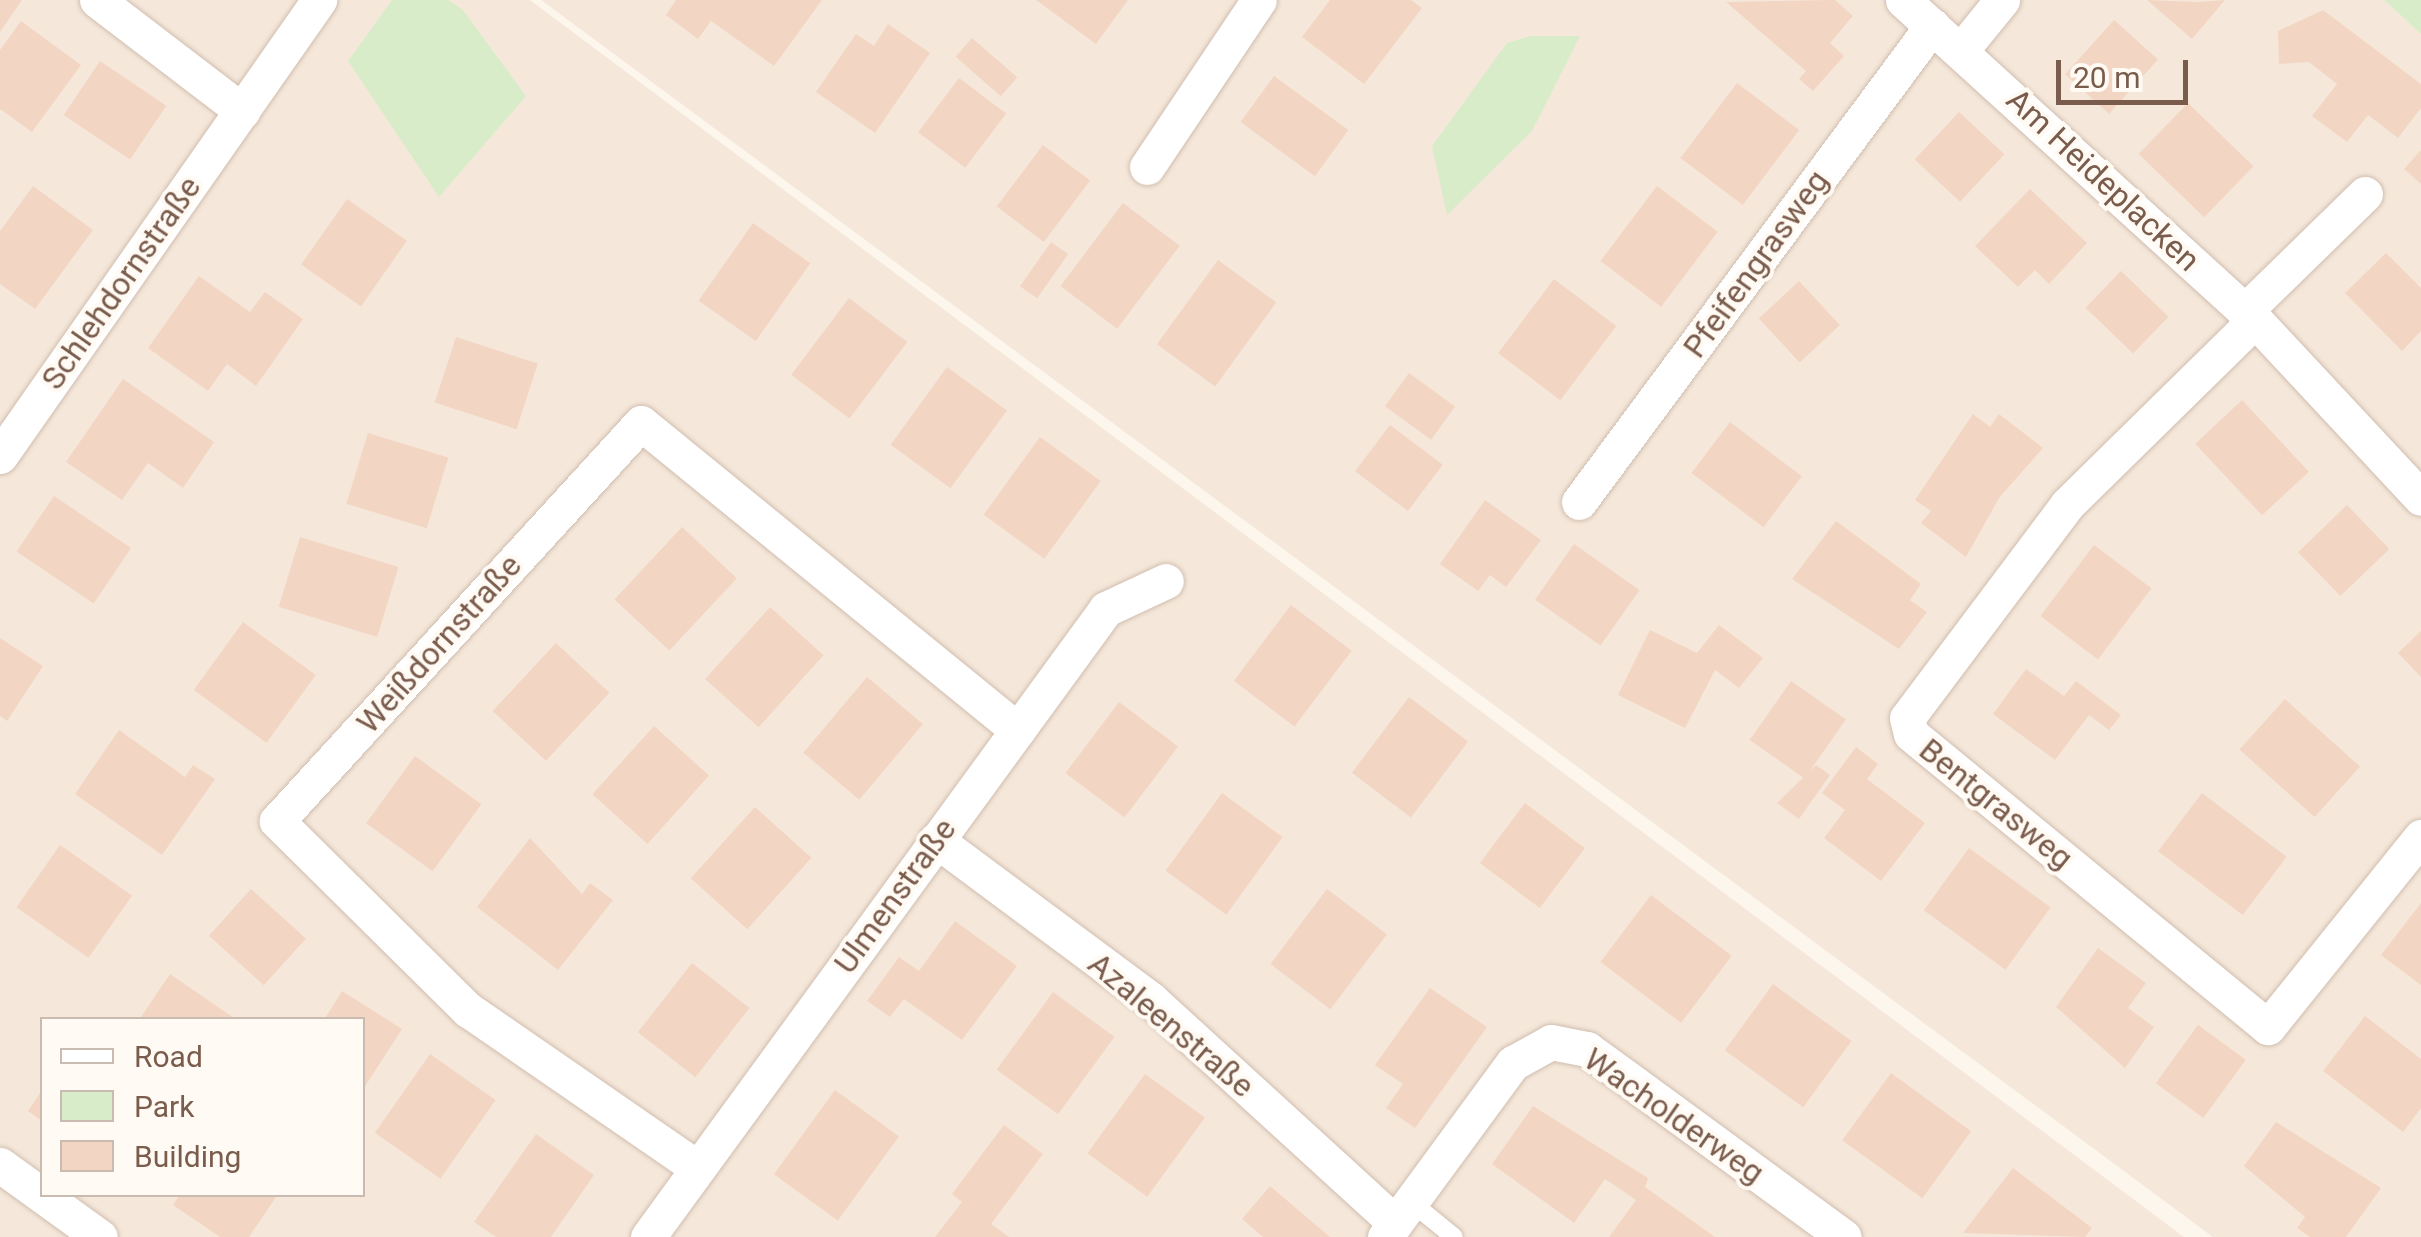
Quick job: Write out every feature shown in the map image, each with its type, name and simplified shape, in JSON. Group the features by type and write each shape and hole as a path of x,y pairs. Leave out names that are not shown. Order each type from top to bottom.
{"street":[{"path":"97,0 242,111"},
{"name":"Schlehdornstraße","path":"0,456 319,0"},
{"path":"1147,166 1259,0"},
{"name":"Am Heideplacken","path":"1902,0 1963,48 2249,316 2421,498"},
{"path":"1963,48 2002,0"},
{"name":"Pfeifengrasweg","path":"1579,502 1932,26"},
{"path":"2249,316 2365,194"},
{"name":"Bentgrasweg","path":"2249,316 2067,505 1907,718 1911,734 2268,1026 2421,836"},
{"name":"Weißdornstraße","path":"696,1167 468,1010 277,821 642,423 1018,730"},
{"name":"Ulmenstraße","path":"648,1237 1106,608 1166,582"},
{"name":"Azaleenstraße","path":"936,840 1150,1000 1397,1221"},
{"name":"Wacholderweg","path":"1397,1221 1513,1063 1551,1042 1587,1049 1844,1237"},
{"path":"0,1164 40,1193"},
{"path":"45,1197 100,1237"}],"lane":[{"path":"1397,1221 1454,1237"}],"shaded area":[{"path":"0,0 530,0 2184,1237 0,1237"},
{"path":"541,0 2384,0 2421,34 2421,1237 2213,1237"}],"green space":[{"path":"392,0 448,0 463,10 526,96 439,197 348,61"},
{"path":"2384,0 2421,0 2421,34"},
{"path":"1530,36 1580,36 1532,131 1447,215 1432,146 1507,43"}],"building":[{"path":"0,0 22,0 0,32"},
{"path":"676,0 822,0 774,66 711,21 698,39 666,15"},
{"path":"1036,0 1128,0 1096,44"},
{"path":"1330,0 1411,0 1422,8 1364,84 1302,37"},
{"path":"1835,0 1853,16 1830,43 1844,56 1813,91 1799,79 1806,71 1726,2"},
{"path":"2147,0 2198,2 2225,0 2192,39"},
{"path":"2323,10 2421,84 2421,108 2398,138 2368,115 2347,142 2312,116 2337,84 2309,62 2279,64 2278,31"},
{"path":"2114,20 2158,59 2109,114 2065,74"},
{"path":"21,21 81,65 32,132 0,109 0,50"},
{"path":"888,24 930,53 875,133 816,92 856,34 874,46"},
{"path":"972,38 1017,77 1001,96 956,57"},
{"path":"100,61 166,106 130,160 64,115"},
{"path":"1274,76 1348,130 1315,176 1240,122"},
{"path":"959,78 1006,114 965,168 918,132"},
{"path":"1737,83 1799,130 1743,205 1680,158"},
{"path":"2188,103 2253,166 2204,217 2139,154"},
{"path":"1959,112 2004,154 1960,202 1915,160"},
{"path":"1043,145 1090,181 1044,242 997,206"},
{"path":"2421,150 2421,184 2404,169"},
{"path":"33,186 93,230 35,309 0,284 0,231"},
{"path":"1657,186 1718,232 1661,307 1600,261"},
{"path":"2030,189 2087,243 2049,284 2035,270 2018,287 1975,246"},
{"path":"347,199 407,241 361,306 301,265"},
{"path":"1123,203 1180,246 1117,329 1060,286"},
{"path":"753,223 810,263 756,341 699,301"},
{"path":"1051,242 1068,254 1037,298 1020,286"},
{"path":"2386,253 2421,288 2421,331 2402,351 2345,293"},
{"path":"1218,260 1276,302 1215,386 1157,344"},
{"path":"2121,271 2168,317 2133,354 2086,308"},
{"path":"199,276 250,312 265,292 303,319 256,386 227,364 208,391 148,348"},
{"path":"1554,279 1616,326 1560,400 1498,353"},
{"path":"1799,281 1840,325 1800,362 1759,319"},
{"path":"849,298 907,342 850,419 791,375"},
{"path":"456,337 538,364 516,429 435,403"},
{"path":"947,367 1007,410 950,488 891,445"},
{"path":"1409,373 1455,407 1431,440 1385,406"},
{"path":"123,379 214,442 183,488 148,463 122,500 66,462"},
{"path":"2242,400 2309,472 2262,515 2195,444"},
{"path":"1973,414 1990,427 1999,414 2043,448 1999,498 1966,557 1921,523 1931,511 1915,500"},
{"path":"1730,422 1802,476 1763,527 1691,473"},
{"path":"1390,425 1443,465 1408,511 1355,471"},
{"path":"368,433 448,458 427,528 346,504"},
{"path":"1040,437 1101,481 1044,559 984,515"},
{"path":"54,496 131,548 94,604 17,552"},
{"path":"1485,500 1541,540 1506,587 1490,575 1478,591 1440,564"},
{"path":"2347,505 2389,549 2340,596 2298,552"},
{"path":"1836,521 1921,584 1910,600 1927,612 1899,649 1792,579"},
{"path":"682,527 737,578 669,651 614,599"},
{"path":"300,537 398,567 377,637 279,607"},
{"path":"1574,544 1640,590 1601,646 1535,600"},
{"path":"2094,545 2152,588 2098,659 2040,616"},
{"path":"1291,605 1352,651 1295,727 1234,681"},
{"path":"770,607 824,655 759,727 705,679"},
{"path":"243,622 316,675 266,743 194,690"},
{"path":"1719,625 1763,658 1739,688 1715,670 1685,728 1618,695 1650,630 1697,653"},
{"path":"2421,631 2421,677 2398,653"},
{"path":"0,638 43,666 7,721 0,716"},
{"path":"556,643 609,693 546,761 493,711"},
{"path":"2026,669 2064,696 2076,681 2121,715 2109,730 2089,715 2055,760 1993,714"},
{"path":"867,677 923,724 859,800 803,753"},
{"path":"1791,681 1846,719 1805,778 1750,740"},
{"path":"1409,697 1468,742 1411,817 1352,773"},
{"path":"2285,699 2360,767 2315,817 2239,750"},
{"path":"1119,702 1178,747 1125,818 1065,773"},
{"path":"654,726 709,776 647,844 592,794"},
{"path":"119,730 185,777 193,765 215,779 162,855 75,794"},
{"path":"1856,747 1878,764 1867,779 1925,823 1881,881 1824,838 1845,810 1822,793"},
{"path":"415,756 481,804 433,871 366,823"},
{"path":"1816,765 1830,775 1799,819 1777,803"},
{"path":"1222,793 1283,837 1226,915 1166,871"},
{"path":"2202,793 2287,857 2243,915 2158,851"},
{"path":"1525,803 1585,848 1540,908 1480,863"},
{"path":"755,807 811,858 747,929 691,878"},
{"path":"530,838 582,894 590,883 613,900 558,970 477,907"},
{"path":"60,845 132,895 88,958 16,907"},
{"path":"1969,848 2051,907 2005,970 1924,910"},
{"path":"251,889 306,939 264,985 209,936"},
{"path":"1327,889 1387,934 1330,1009 1270,964"},
{"path":"1651,895 1732,956 1681,1023 1600,962"},
{"path":"2421,903 2421,985 2381,955"},
{"path":"955,921 1017,966 962,1040 904,999 890,1017 867,1001 899,957 919,971"},
{"path":"2098,948 2146,983 2128,1008 2154,1027 2125,1068 2056,1007"},
{"path":"692,963 750,1008 695,1077 638,1032"},
{"path":"170,974 233,1017 141,1017"},
{"path":"1773,984 1851,1041 1803,1107 1725,1050"},
{"path":"1430,988 1487,1027 1415,1128 1386,1108 1403,1084 1375,1065"},
{"path":"342,991 402,1029 365,1086 365,1017 326,1017"},
{"path":"1053,992 1114,1037 1058,1114 997,1070"},
{"path":"2365,1016 2421,1059 2421,1108 2403,1132 2323,1071"},
{"path":"2198,1025 2246,1060 2203,1118 2156,1083"},
{"path":"430,1054 496,1100 440,1179 375,1133"},
{"path":"1891,1073 1971,1131 1922,1198 1842,1140"},
{"path":"1145,1074 1205,1117 1147,1197 1087,1153"},
{"path":"835,1090 899,1136 838,1221 774,1174"},
{"path":"40,1093 40,1120 28,1111"},
{"path":"1533,1106 1648,1178 1645,1187 1715,1237 1609,1237 1636,1200 1605,1179 1574,1223 1492,1164"},
{"path":"2276,1122 2381,1188 2346,1237 2310,1237 2297,1228 2305,1217 2244,1166"},
{"path":"1004,1125 1043,1154 991,1224 1009,1237 935,1237 962,1202 952,1194"},
{"path":"536,1134 594,1175 551,1237 496,1237 474,1222"},
{"path":"2013,1168 2092,1228 2085,1237 1963,1233"},
{"path":"1270,1186 1330,1237 1263,1237 1242,1219"},
{"path":"178,1197 276,1197 249,1237 220,1237 173,1205"}]}
